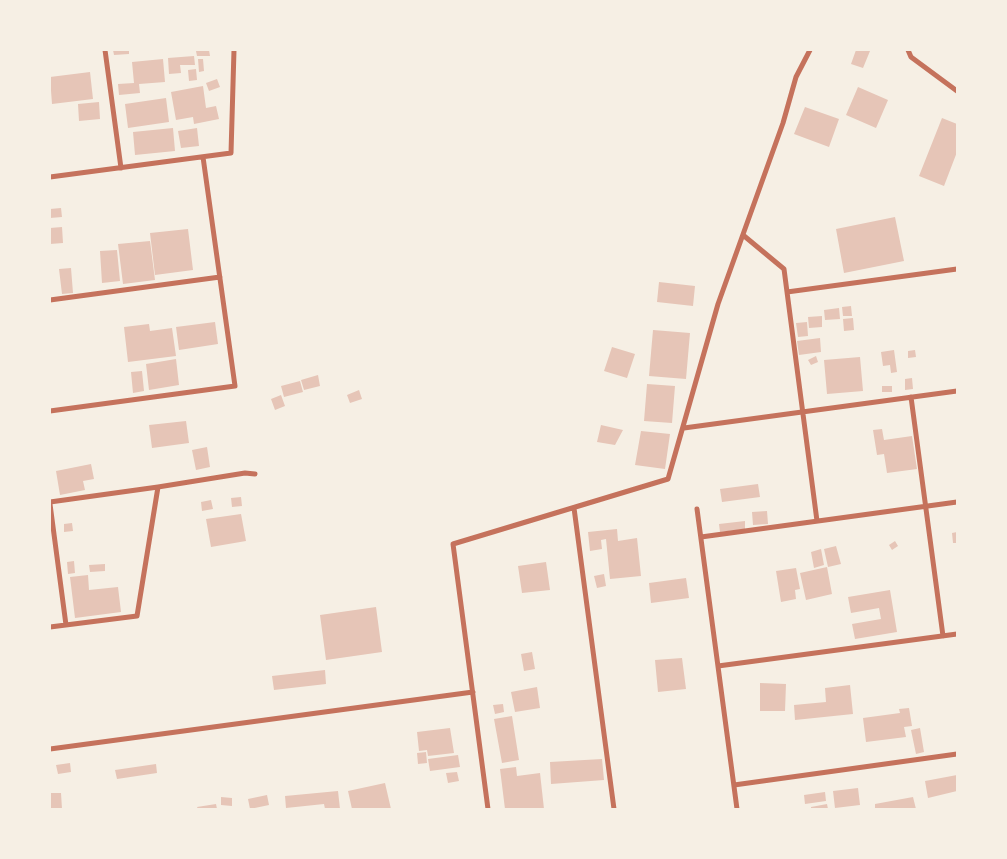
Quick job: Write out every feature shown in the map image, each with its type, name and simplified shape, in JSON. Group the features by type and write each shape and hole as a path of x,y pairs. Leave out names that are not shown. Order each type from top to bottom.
{"street":[{"path":"105,50 121,168"},
{"path":"50,177 231,153 234,50"},
{"path":"488,809 453,544 668,479 718,304 783,123 796,77 810,50"},
{"path":"908,50 911,57 957,91"},
{"path":"50,411 236,386 203,156"},
{"path":"743,235 784,269 817,521"},
{"path":"787,292 957,269"},
{"path":"50,300 220,277"},
{"path":"684,428 957,391"},
{"path":"911,397 943,636"},
{"path":"66,625 50,503 245,473 255,474"},
{"path":"50,627 136,616 158,487"},
{"path":"701,537 957,502"},
{"path":"574,508 614,809"},
{"path":"697,509 737,809"},
{"path":"718,666 957,634"},
{"path":"50,749 473,692"},
{"path":"734,785 957,754"}],"building":[{"path":"113,50 129,50 129,54 114,55"},
{"path":"209,50 210,56 197,56 196,51"},
{"path":"856,50 870,51 863,68 851,64"},
{"path":"194,56 195,65 180,65 181,73 169,74 168,58"},
{"path":"163,59 165,82 139,84 140,93 119,95 118,84 134,83 132,62"},
{"path":"198,59 203,59 204,71 199,72"},
{"path":"196,69 197,80 189,81 188,70"},
{"path":"90,72 93,99 52,104 50,77"},
{"path":"217,79 220,87 209,91 206,83"},
{"path":"203,86 206,108 216,106 219,119 194,124 193,117 176,120 171,92"},
{"path":"858,87 888,100 876,128 846,115"},
{"path":"166,98 169,122 128,128 125,104"},
{"path":"99,102 100,119 79,121 78,104"},
{"path":"805,107 839,119 829,147 794,134"},
{"path":"942,118 957,124 957,152 944,186 919,176"},
{"path":"173,128 175,151 135,155 133,132"},
{"path":"197,128 199,146 181,148 178,131"},
{"path":"61,208 62,217 50,218 50,209"},
{"path":"895,217 904,261 844,273 836,229"},
{"path":"62,227 63,243 50,244 50,228"},
{"path":"188,229 193,270 155,275 150,233"},
{"path":"150,241 155,280 123,284 118,244"},
{"path":"117,250 120,281 102,283 100,251"},
{"path":"71,268 73,293 62,294 59,269"},
{"path":"659,282 695,286 693,306 657,302"},
{"path":"851,306 852,316 843,316 842,307"},
{"path":"839,308 840,319 825,320 824,310"},
{"path":"822,316 822,327 809,328 808,317"},
{"path":"853,318 854,330 844,331 843,319"},
{"path":"215,322 218,344 179,350 176,327"},
{"path":"807,322 808,336 798,337 796,323"},
{"path":"149,324 150,331 172,328 176,356 128,362 124,327"},
{"path":"653,330 690,333 686,379 649,376"},
{"path":"820,338 821,352 799,355 797,341"},
{"path":"612,347 635,354 627,378 604,371"},
{"path":"894,350 897,372 891,373 890,365 883,366 881,352"},
{"path":"915,350 916,357 908,358 908,351"},
{"path":"816,356 818,362 811,365 808,360"},
{"path":"860,357 863,391 827,394 824,360"},
{"path":"176,359 179,385 149,390 146,364"},
{"path":"142,371 144,391 133,393 131,372"},
{"path":"318,375 320,386 304,390 301,380"},
{"path":"912,378 913,389 905,390 905,379"},
{"path":"300,381 303,392 284,397 281,386"},
{"path":"647,384 675,386 672,423 644,421"},
{"path":"882,386 892,386 892,392 882,392"},
{"path":"359,390 362,399 350,403 347,395"},
{"path":"281,395 285,406 275,410 271,399"},
{"path":"186,421 189,443 152,448 149,425"},
{"path":"601,425 623,430 615,445 597,442"},
{"path":"882,429 884,440 912,436 917,469 887,473 884,454 877,455 873,430"},
{"path":"641,431 670,434 665,469 635,465"},
{"path":"207,447 210,467 196,470 192,450"},
{"path":"91,464 94,479 83,481 85,490 60,495 56,471"},
{"path":"758,484 760,497 722,502 720,489"},
{"path":"241,497 242,506 232,507 231,498"},
{"path":"211,500 213,509 202,511 201,502"},
{"path":"767,511 768,524 753,525 752,512"},
{"path":"241,514 246,541 211,547 206,519"},
{"path":"745,521 745,529 720,532 719,524"},
{"path":"72,523 73,531 64,532 64,524"},
{"path":"617,529 618,541 637,538 641,576 610,579 606,539 601,540 602,549 590,551 588,532"},
{"path":"957,532 957,543 953,543 952,533"},
{"path":"895,541 898,546 892,550 889,545"},
{"path":"836,546 841,564 828,567 824,549"},
{"path":"821,549 824,565 814,568 811,552"},
{"path":"74,561 75,573 68,574 67,562"},
{"path":"546,562 550,590 522,593 518,566"},
{"path":"105,564 105,571 90,572 89,565"},
{"path":"827,567 832,594 806,600 800,573"},
{"path":"796,568 800,589 795,590 796,599 781,602 776,571"},
{"path":"604,574 606,586 597,588 594,576"},
{"path":"88,575 89,590 118,587 121,612 75,618 70,577"},
{"path":"686,578 689,598 651,603 649,583"},
{"path":"890,590 897,632 855,639 852,624 881,619 879,608 851,613 848,597"},
{"path":"376,607 382,652 326,660 320,615"},
{"path":"532,652 535,669 524,671 521,654"},
{"path":"682,658 686,689 658,692 655,660"},
{"path":"325,670 326,684 274,690 272,676"},
{"path":"760,683 786,684 785,711 760,711"},
{"path":"850,685 853,714 795,720 794,705 826,702 825,688"},
{"path":"537,687 540,708 515,712 511,692"},
{"path":"503,704 504,712 495,714 493,705"},
{"path":"909,708 912,726 904,727 906,737 866,742 863,718 900,713 899,709"},
{"path":"512,716 519,760 502,763 494,719"},
{"path":"450,728 454,753 428,756 427,750 419,751 417,732"},
{"path":"920,728 924,752 916,754 911,730"},
{"path":"426,752 427,763 418,764 417,753"},
{"path":"458,755 460,767 430,771 428,759"},
{"path":"602,759 604,780 551,784 550,762"},
{"path":"70,763 71,772 58,774 56,765"},
{"path":"156,764 157,773 117,779 115,770"},
{"path":"516,767 517,776 540,773 544,809 505,809 500,769"},
{"path":"457,772 459,781 448,783 446,773"},
{"path":"957,775 957,791 928,798 925,781"},
{"path":"385,783 391,809 352,809 348,791"},
{"path":"858,788 860,805 835,808 833,791"},
{"path":"338,791 340,809 325,809 324,804 286,808 285,796"},
{"path":"825,792 826,801 805,804 804,795"},
{"path":"50,793 61,793 62,809 50,809"},
{"path":"267,795 269,805 250,809 248,799"},
{"path":"221,797 232,798 232,806 221,805"},
{"path":"913,797 916,809 875,809 875,804"},
{"path":"216,804 217,809 198,809 197,807"},
{"path":"827,804 828,809 811,809 811,807"}]}
